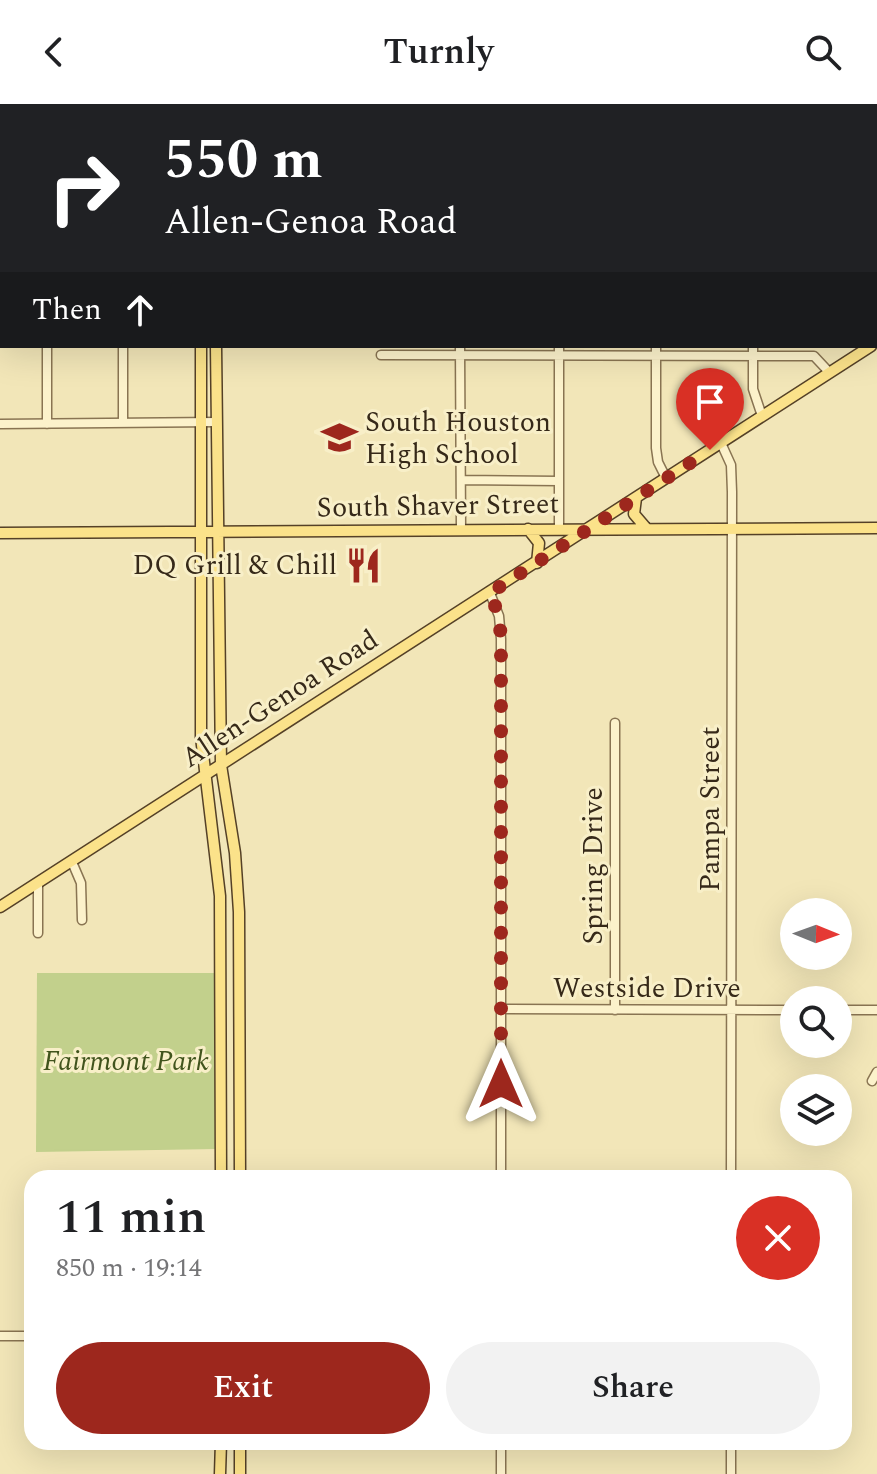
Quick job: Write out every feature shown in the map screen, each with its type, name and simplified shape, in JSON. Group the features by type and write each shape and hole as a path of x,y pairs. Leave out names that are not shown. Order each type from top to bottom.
{"main road":[{"path":"201,348 201,672 206,775 216,862 221,1170"},
{"path":"216,348 221,765 237,870 240,1170"},
{"name":"Allen-Genoa Road","path":"0,907 537,563 863,348"},
{"path":"201,457 210,471 217,473"},
{"path":"636,498 634,514 646,528"},
{"name":"South Shaver Street","path":"0,533 877,528"},
{"path":"528,529 539,543 537,563"},
{"path":"201,672 220,671"},
{"path":"216,862 228,862 237,870"},
{"path":"221,1055 239,1054"},
{"path":"221,1160 240,1160"},
{"path":"220,1474 221,1450"},
{"path":"238,1450 240,1474"}],"street":[{"path":"47,348 47,424"},
{"path":"123,348 123,422"},
{"path":"381,355 460,351 753,351 814,356 829,372"},
{"path":"460,351 461,530"},
{"path":"559,351 559,528"},
{"path":"656,351 656,448 658,462 666,478"},
{"path":"753,351 754,401 762,416"},
{"path":"0,424 217,422"},
{"name":"Pampa Street","path":"721,443 731,465 732,528 731,1170"},
{"path":"461,480 559,481"},
{"path":"490,593 499,616 501,639 501,1170"},
{"name":"Spring Drive","path":"615,723 615,1010"},
{"path":"72,862 81,883 82,920"},
{"path":"38,884 38,933"},
{"name":"Westside Drive","path":"501,1009 780,1010"},
{"path":"852,1010 877,1010"},
{"path":"0,1336 24,1336"},
{"path":"501,1450 501,1474"},
{"path":"731,1450 731,1474"}],"green space":[{"name":"Fairmont Park","path":"37,973 214,973 216,1149 36,1152"}],"place":[{"name":"South Houston High School","path":"339,438"},
{"name":"DQ Grill & Chill","path":"363,565"}],"route":[{"path":"501,1084 501,639 499,616 490,593 710,450"}]}
